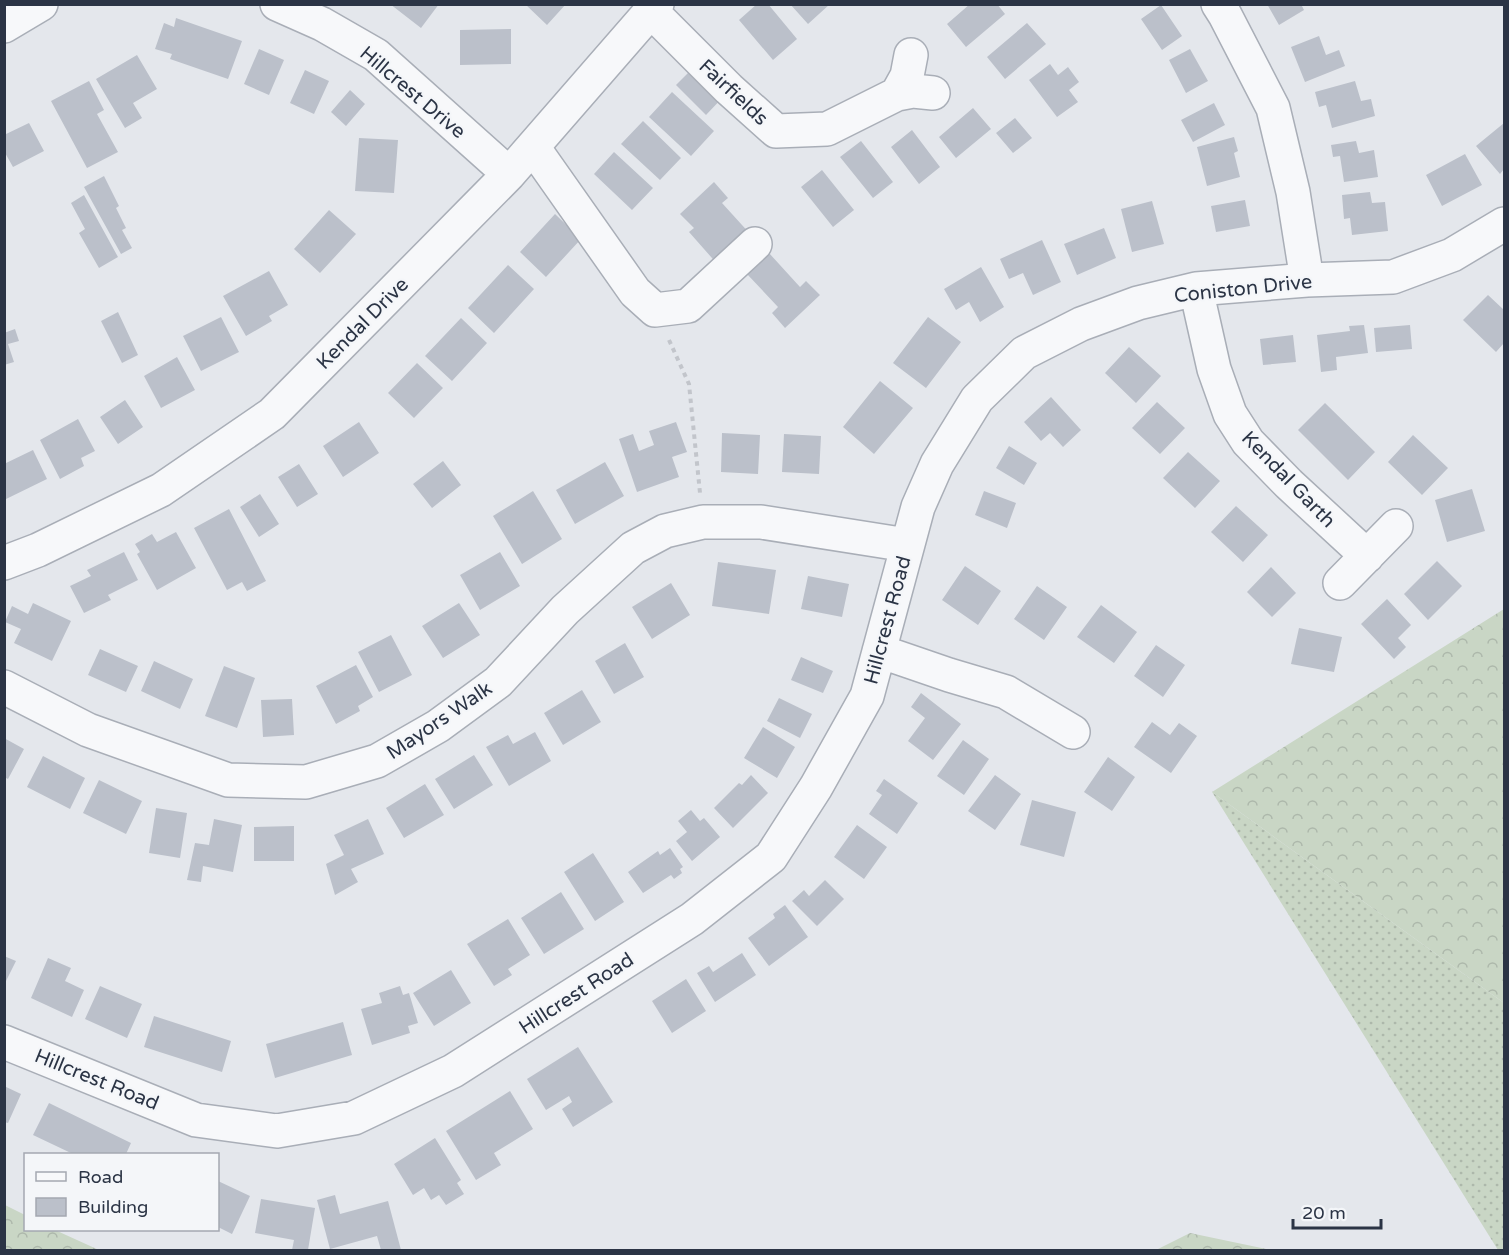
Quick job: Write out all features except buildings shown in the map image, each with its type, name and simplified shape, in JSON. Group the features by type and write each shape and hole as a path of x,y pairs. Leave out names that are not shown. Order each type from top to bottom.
{"street":[{"path":"6,22 41,4"},
{"name":"Hillcrest Drive","path":"277,4 322,24 376,56 509,174"},
{"path":"1218,4 1273,108 1293,192 1307,280"},
{"name":"Kendal Drive","path":"4,563 38,550 161,490 272,414 509,174 654,8"},
{"name":"Fairfields","path":"654,8 729,90 776,131 826,129 897,94 913,91 933,93"},
{"path":"897,94 907,76 911,55"},
{"path":"533,147 635,292 655,310 688,306 755,244"},
{"name":"Coniston Drive","path":"918,507 937,464 977,399 1024,353 1081,324 1138,303 1196,289 1307,280 1393,277 1452,255 1504,226"},
{"name":"Kendal Garth","path":"1196,289 1214,369 1230,414 1248,442 1289,484 1367,556"},
{"name":"Hillcrest Road","path":"4,1042 196,1120 277,1131 354,1118 453,1071 692,918 771,857 816,787 867,696 918,507"},
{"name":"Mayors Walk","path":"4,687 88,730 228,780 306,782 378,761 438,726 498,682 565,610 633,548 665,531 703,522 761,522 907,545"},
{"path":"1340,583 1396,526"},
{"path":"879,651 1006,692 1073,732"}],"path":[{"path":"655,310 689,384 703,522"}],"green space":[{"path":"1504,609 1504,1003 1212,792"},
{"path":"1212,792 1504,1003 1504,1250 1498,1250"},
{"path":"5,1205 24,1214 24,1231 57,1231 99,1250 5,1250"},
{"path":"1190,1233 1271,1250 1156,1250"}]}
